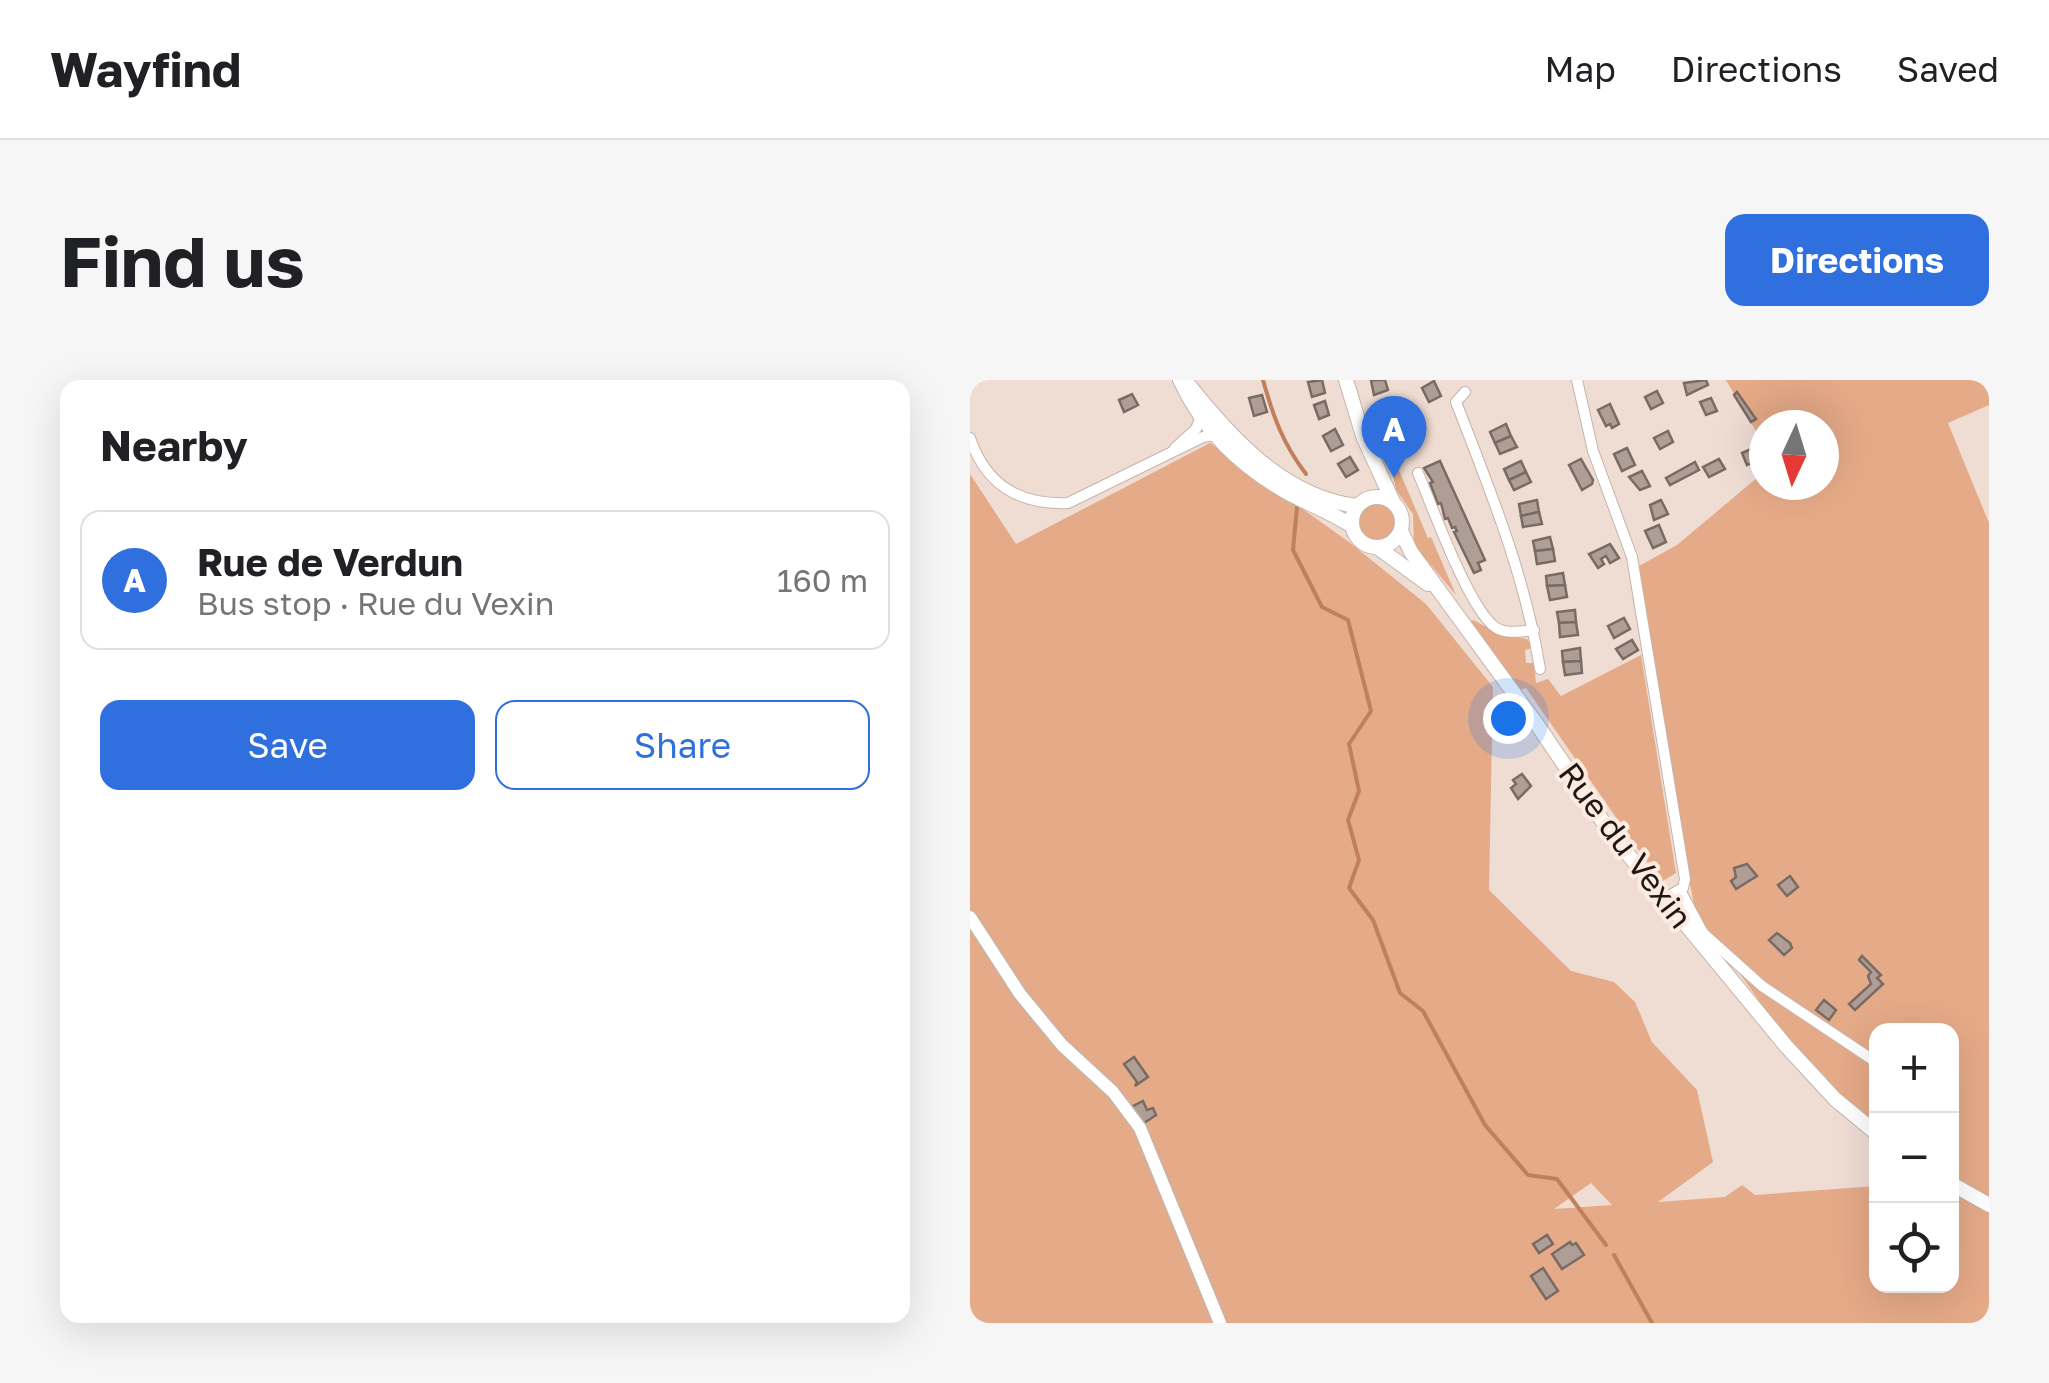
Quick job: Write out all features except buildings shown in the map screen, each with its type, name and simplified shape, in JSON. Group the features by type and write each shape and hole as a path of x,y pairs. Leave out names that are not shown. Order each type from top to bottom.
{"main road":[{"path":"1182,380 1200,419 1212,434 1256,472 1352,526 1358,539 1377,547 1452,607"},
{"path":"1182,380 1262,463 1306,490 1336,504 1363,502 1378,496 1394,502"},
{"path":"1346,380 1378,474 1401,513 1401,531 1392,543 1377,547"},
{"path":"1352,526 1378,474"},
{"name":"Rue du Vexin","path":"1401,531 1410,552 1612,835 1708,944 1826,1089 1869,1127"},
{"path":"1959,1188 1989,1205"}],"street":[{"path":"1576,380 1593,451 1632,557 1685,879 1680,890 1665,898"},
{"path":"1465,392 1456,402 1511,544 1540,669"},
{"path":"1168,457 1200,419"},
{"path":"970,438 988,475 1000,485 1026,500 1050,504 1068,503 1212,434 1231,435"},
{"path":"1418,473 1470,595 1495,627 1509,632 1534,630"},
{"path":"1452,607 1478,604"},
{"path":"1452,607 1486,615"},
{"path":"1680,890 1708,944 1762,986 1869,1057"},
{"path":"970,917 1020,994 1062,1045 1113,1092 1140,1128 1220,1323"}],"shaded area":[{"path":"1726,380 1989,380 1989,405 1948,423 1989,523 1989,1323 970,1323 970,474 1016,544 1210,443 1349,542 1426,604 1493,687 1489,890 1571,971 1614,982 1635,1002 1652,1042 1697,1090 1713,1162 1658,1202 1725,1197 1742,1185 1755,1195 1869,1187 1869,1293 1959,1293 1959,1023 1869,1023 1869,1120 1798,1055 1695,911 1648,648 1639,566 1677,545 1749,485 1749,500 1839,500 1839,410 1749,410 1749,419","holes":["1591,1183 1612,1205 1554,1209"]},
{"path":"1398,468 1456,595 1414,545 1413,514 1396,490 1392,470"},
{"path":"1377,504 1391,509 1396,523 1391,537 1377,542 1363,537 1358,523 1363,509"},
{"path":"1473,620 1502,635 1527,639 1533,648 1525,650 1526,663 1534,663 1536,683 1548,679 1561,696 1641,655 1676,873 1661,882 1526,688 1519,690"}],"waterway":[{"path":"1263,380 1280,429 1306,474"},
{"path":"1297,507 1293,550 1322,607 1348,620 1371,711 1349,744 1359,791 1348,820 1359,860 1349,888 1373,920 1400,993 1423,1011 1485,1125 1528,1175 1557,1179 1606,1245"},
{"path":"1614,1255 1652,1323"}],"place":[{"name":"Rue de Verdun","path":"1394,478"}]}
